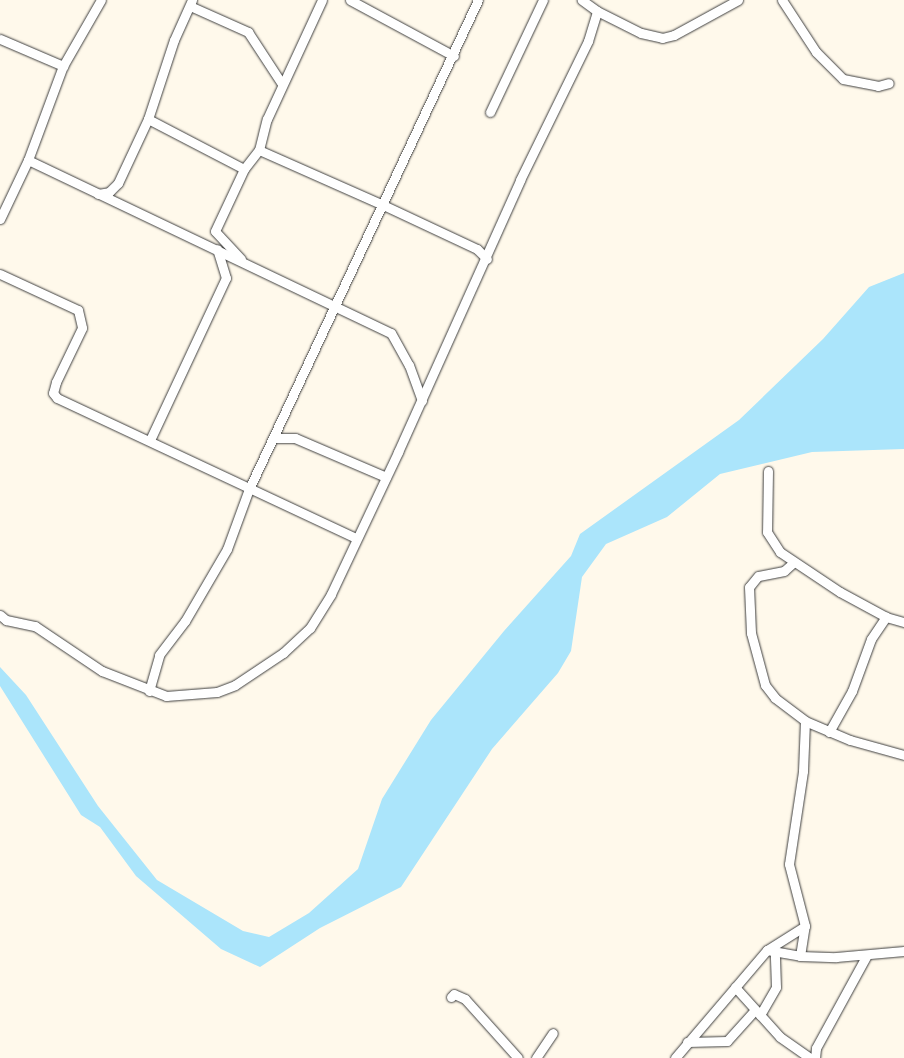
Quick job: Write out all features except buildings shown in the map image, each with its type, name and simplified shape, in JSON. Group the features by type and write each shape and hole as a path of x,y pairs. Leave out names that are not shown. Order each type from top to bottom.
{"street":[{"path":"0,219 28,160 63,66 101,0"},
{"path":"242,261 215,231 244,169 259,150 267,119 322,0"},
{"path":"350,0 454,56"},
{"path":"148,691 159,655 185,621 227,549 249,490 336,308 381,204 454,56 478,0"},
{"path":"490,112 543,0"},
{"path":"582,0 597,11 641,34 662,38 674,35 736,0"},
{"path":"782,0 816,52 843,79 878,86 889,83"},
{"path":"98,194 116,186 148,119 150,106 191,3 248,32 282,84"},
{"path":"0,615 6,620 35,626 102,671 148,691 173,696 218,692 236,685 283,653 316,619 386,477 487,259 520,180 588,41 597,11"},
{"path":"0,39 63,66"},
{"path":"148,119 244,169"},
{"path":"259,150 477,249 487,259"},
{"path":"28,160 391,333 409,365 422,401"},
{"path":"150,440 226,278 218,249"},
{"path":"0,274 78,310 82,328 56,382 54,396 150,440 249,490 356,538"},
{"path":"275,438 295,438 386,477"},
{"path":"768,471 767,532 780,552 886,617 904,622"},
{"path":"794,562 784,570 754,578 749,587 750,633 765,685 805,721 829,732 904,755"},
{"path":"829,732 852,691 871,639 886,617"},
{"path":"800,956 806,926 789,864 802,771 805,721"},
{"path":"675,1058 735,987 771,950 806,926"},
{"path":"771,950 800,956 867,955 904,951"},
{"path":"687,1042 727,1041 758,1013 776,987 771,950"},
{"path":"815,1058 816,1048 867,955"},
{"path":"735,987 780,1036 810,1058"},
{"path":"451,997 454,994 465,999 518,1058"},
{"path":"536,1058 553,1034"}],"water":[{"path":"904,273 904,449 812,452 720,474 667,517 606,544 582,577 571,651 558,673 492,749 401,887 320,928 260,967 221,949 136,876 100,827 81,815 0,686 0,667 26,695 98,806 157,880 243,931 269,937 309,913 358,869 382,799 431,720 504,631 571,556 580,534 739,420 823,339 869,287"}]}
